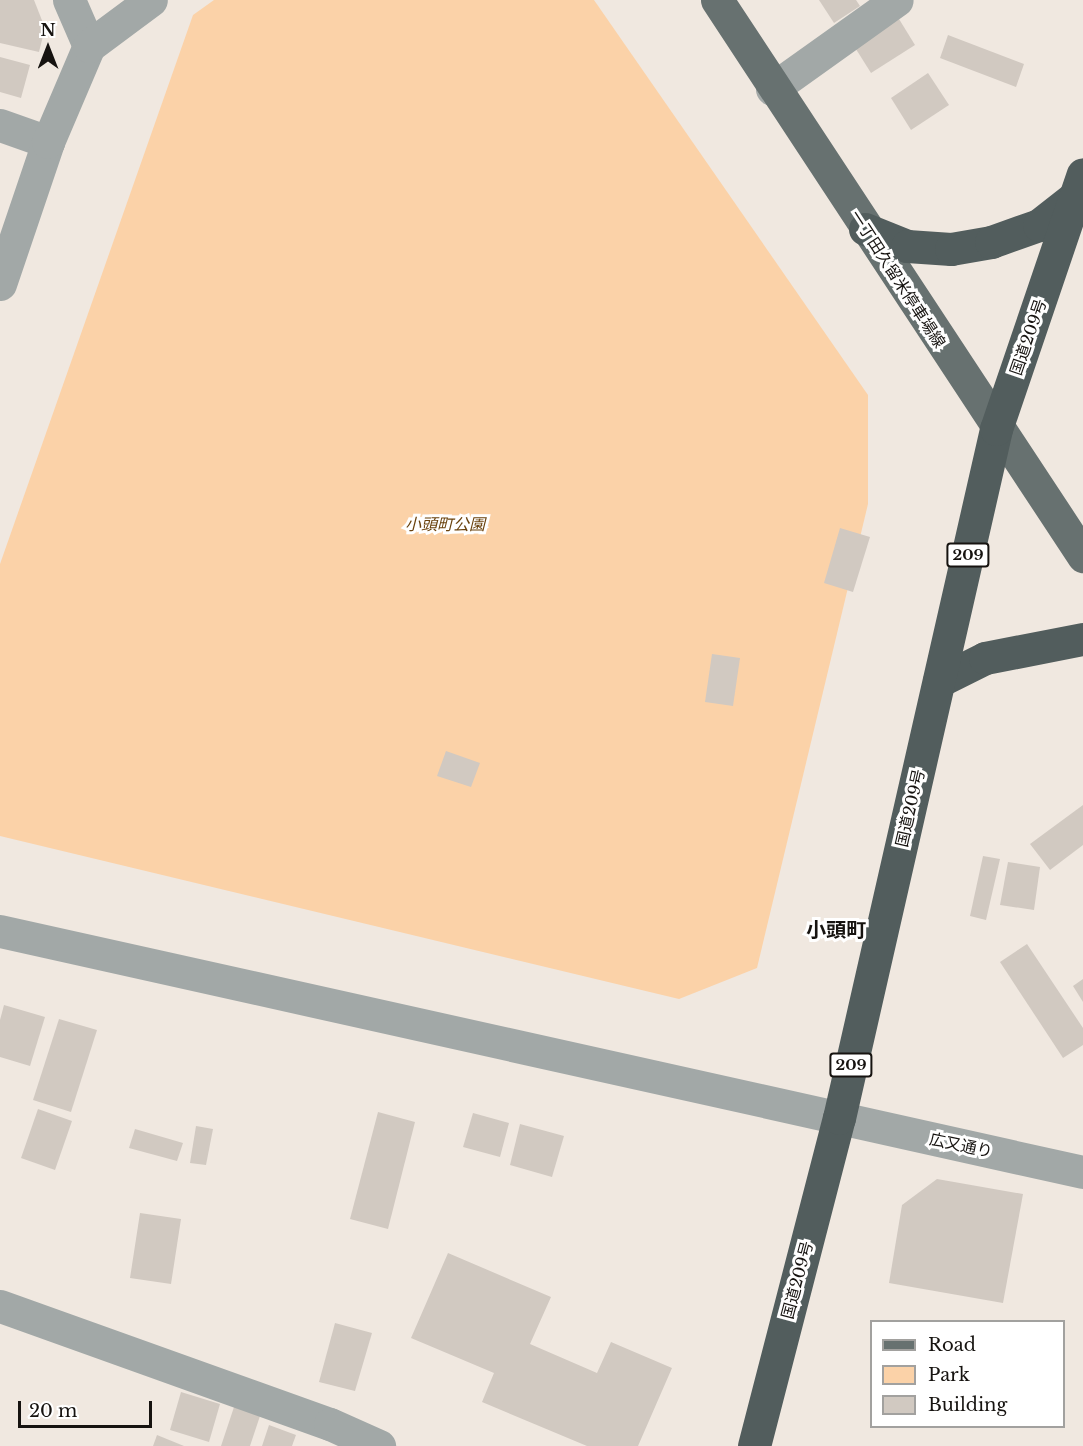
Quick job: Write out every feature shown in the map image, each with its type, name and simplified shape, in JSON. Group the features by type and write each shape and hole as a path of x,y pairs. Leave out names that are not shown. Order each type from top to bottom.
{"highway":[{"path":"865,230 907,246 951,249 991,242 1039,225 1079,185"},
{"name":"国道209号","path":"754,1446 838,1118 996,429 1079,185"},
{"path":"939,681 985,658 1083,639"}],"main road":[{"name":"一丁田久留米停車場線","path":"717,0 772,89 996,429 1083,556"}],"street":[{"path":"69,0 89,46"},
{"path":"0,284 48,142 89,46 152,0"},
{"path":"772,89 897,0"},
{"path":"0,125 48,142"},
{"name":"広又通り","path":"0,931 1083,1172"},
{"path":"0,1306 330,1424 379,1446"}],"green space":[{"name":"小頭町公園","path":"214,0 594,0 868,395 868,504 757,968 679,999 0,836 0,564 193,15"}],"building":[{"path":"0,0 34,0 45,28 39,52 0,43"},
{"path":"819,0 856,0 860,6 834,23"},
{"path":"899,19 915,45 871,73 854,46"},
{"path":"948,35 1024,64 1016,87 940,58"},
{"path":"0,57 30,65 21,98 0,92"},
{"path":"928,73 949,105 911,130 891,98"},
{"path":"840,528 870,537 853,592 824,583"},
{"path":"712,654 740,658 733,706 705,702"},
{"path":"446,751 480,763 471,787 437,776"},
{"path":"1083,805 1083,845 1050,870 1030,844"},
{"path":"983,856 1000,859 986,920 970,916"},
{"path":"1008,862 1040,867 1034,910 1000,905"},
{"path":"1027,944 1083,1028 1083,1045 1063,1058 1000,962"},
{"path":"1083,979 1083,1002 1073,986"},
{"path":"4,1005 45,1017 30,1066 0,1057 0,1020"},
{"path":"59,1019 97,1030 71,1112 33,1100"},
{"path":"38,1109 72,1121 55,1170 21,1158"},
{"path":"378,1112 415,1122 388,1229 350,1219"},
{"path":"473,1113 509,1123 500,1157 463,1147"},
{"path":"520,1124 564,1136 552,1177 510,1165"},
{"path":"196,1126 213,1129 206,1165 190,1163"},
{"path":"135,1129 183,1143 177,1161 129,1148"},
{"path":"937,1179 1023,1194 1003,1303 889,1283 902,1205"},
{"path":"140,1213 181,1219 171,1284 130,1278"},
{"path":"448,1253 551,1297 530,1344 597,1373 611,1342 672,1368 638,1446 587,1446 482,1402 494,1373 411,1338"},
{"path":"335,1323 372,1333 355,1391 319,1382"},
{"path":"181,1392 220,1404 209,1442 170,1430"},
{"path":"234,1407 260,1416 250,1446 221,1446"},
{"path":"269,1425 296,1435 292,1446 262,1446"},
{"path":"157,1435 184,1446 153,1446"}],"district":[{"name":"小頭町","path":"836,930"}]}
